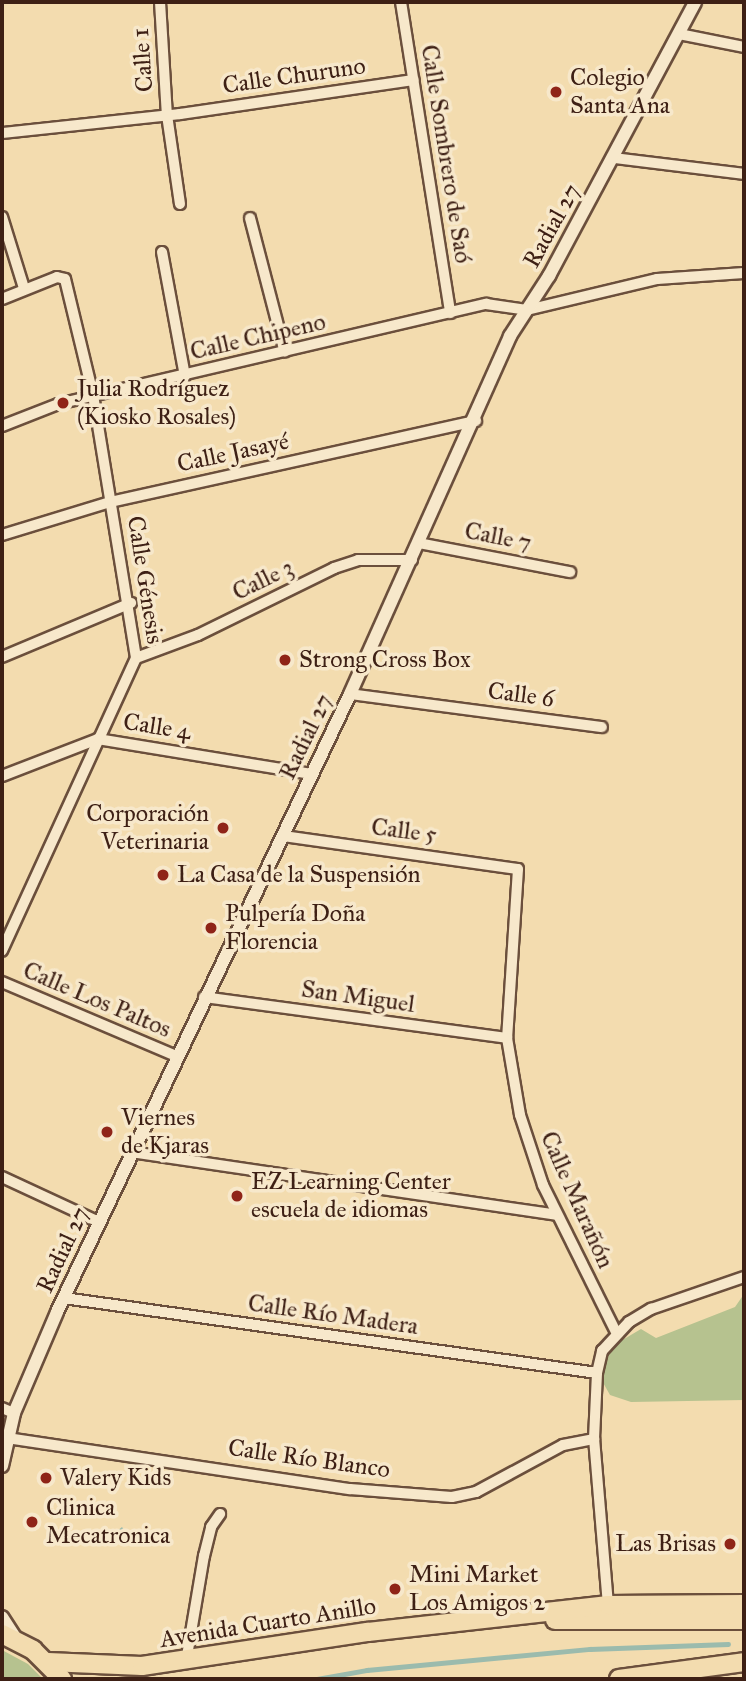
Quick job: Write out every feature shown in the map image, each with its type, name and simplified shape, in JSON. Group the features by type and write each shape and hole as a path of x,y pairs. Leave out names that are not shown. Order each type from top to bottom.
{"highway":[{"name":"Avenida Cuarto Anillo","path":"48,1662 142,1666 186,1662 368,1632 608,1605 744,1604"},
{"name":"Avenida Cuarto Anillo","path":"496,1618 744,1620"},
{"path":"9,1637 48,1662 62,1679"},
{"path":"628,1677 744,1662"}],"street":[{"name":"Calle 1","path":"160,2 167,115 180,204"},
{"name":"Calle Sombrero de Saó","path":"401,2 450,313"},
{"name":"Radial 27","path":"2,1466 8,1410 64,1298 176,1056 350,694 476,421 510,336 614,158 695,2"},
{"path":"679,34 744,47"},
{"name":"Calle Churuno","path":"2,133 180,114 414,80"},
{"path":"614,158 744,174"},
{"path":"2,217 24,288 2,299"},
{"path":"250,218 285,352"},
{"path":"162,252 185,376"},
{"path":"527,310 657,279 744,274"},
{"name":"Calle Génesis","path":"2,951 136,658 131,603 110,502 93,396 62,277 24,288"},
{"name":"Calle Chipeno","path":"2,426 93,396 486,304 527,310"},
{"name":"Calle Jasayé","path":"2,535 110,502 476,421"},
{"name":"Calle 7","path":"419,543 570,572"},
{"name":"Calle 3","path":"136,658 198,635 334,568 358,560 412,560"},
{"path":"2,657 131,603"},
{"name":"Calle 6","path":"350,694 602,727"},
{"name":"Calle 4","path":"2,776 98,739 311,774"},
{"name":"Calle 5","path":"283,836 518,869"},
{"name":"Calle Marañón","path":"518,869 507,1038 530,1153 556,1214 616,1332"},
{"name":"Calle Los Paltos","path":"2,982 176,1056"},
{"name":"San Miguel","path":"204,997 507,1038"},
{"path":"131,1152 556,1214"},
{"path":"2,1177 99,1222"},
{"path":"608,1605 594,1440 597,1373 603,1351 616,1332 651,1309 744,1277"},
{"name":"Calle Río Madera","path":"64,1298 597,1373"},
{"name":"Calle Río Blanco","path":"7,1438 350,1489 452,1497 476,1492 563,1444 594,1440"},
{"path":"186,1662 204,1556 211,1527 220,1514"},
{"path":"2,1617 9,1637"}],"green space":[{"path":"744,1294 744,1400 631,1402 610,1395 601,1379 603,1362 614,1345 641,1329 656,1338 735,1307"},
{"path":"2,1650 28,1664 43,1679 2,1679"}],"shaded area":[{"path":"122,1527 127,1534 139,1531 150,1538 125,1545 116,1532"}],"waterway":[{"path":"317,1679 367,1670 590,1649 728,1644"}],"place":[{"name":"Colegio Santa Ana","path":"556,92"},
{"name":"Julia Rodríguez (Kiosko Rosales)","path":"63,403"},
{"name":"Strong Cross Box","path":"285,660"},
{"name":"Corporación Veterinaria","path":"223,828"},
{"name":"La Casa de la Suspensión","path":"163,875"},
{"name":"Pulpería Doña Florencia","path":"211,928"},
{"name":"Viernes de Kjaras","path":"107,1132"},
{"name":"EZ Learning Center escuela de idiomas","path":"237,1196"},
{"name":"Valery Kids","path":"46,1478"},
{"name":"Clinica Mecatronica","path":"32,1522"},
{"name":"Las Brisas","path":"730,1544"},
{"name":"Mini Market Los Amigos 2","path":"395,1589"}]}
